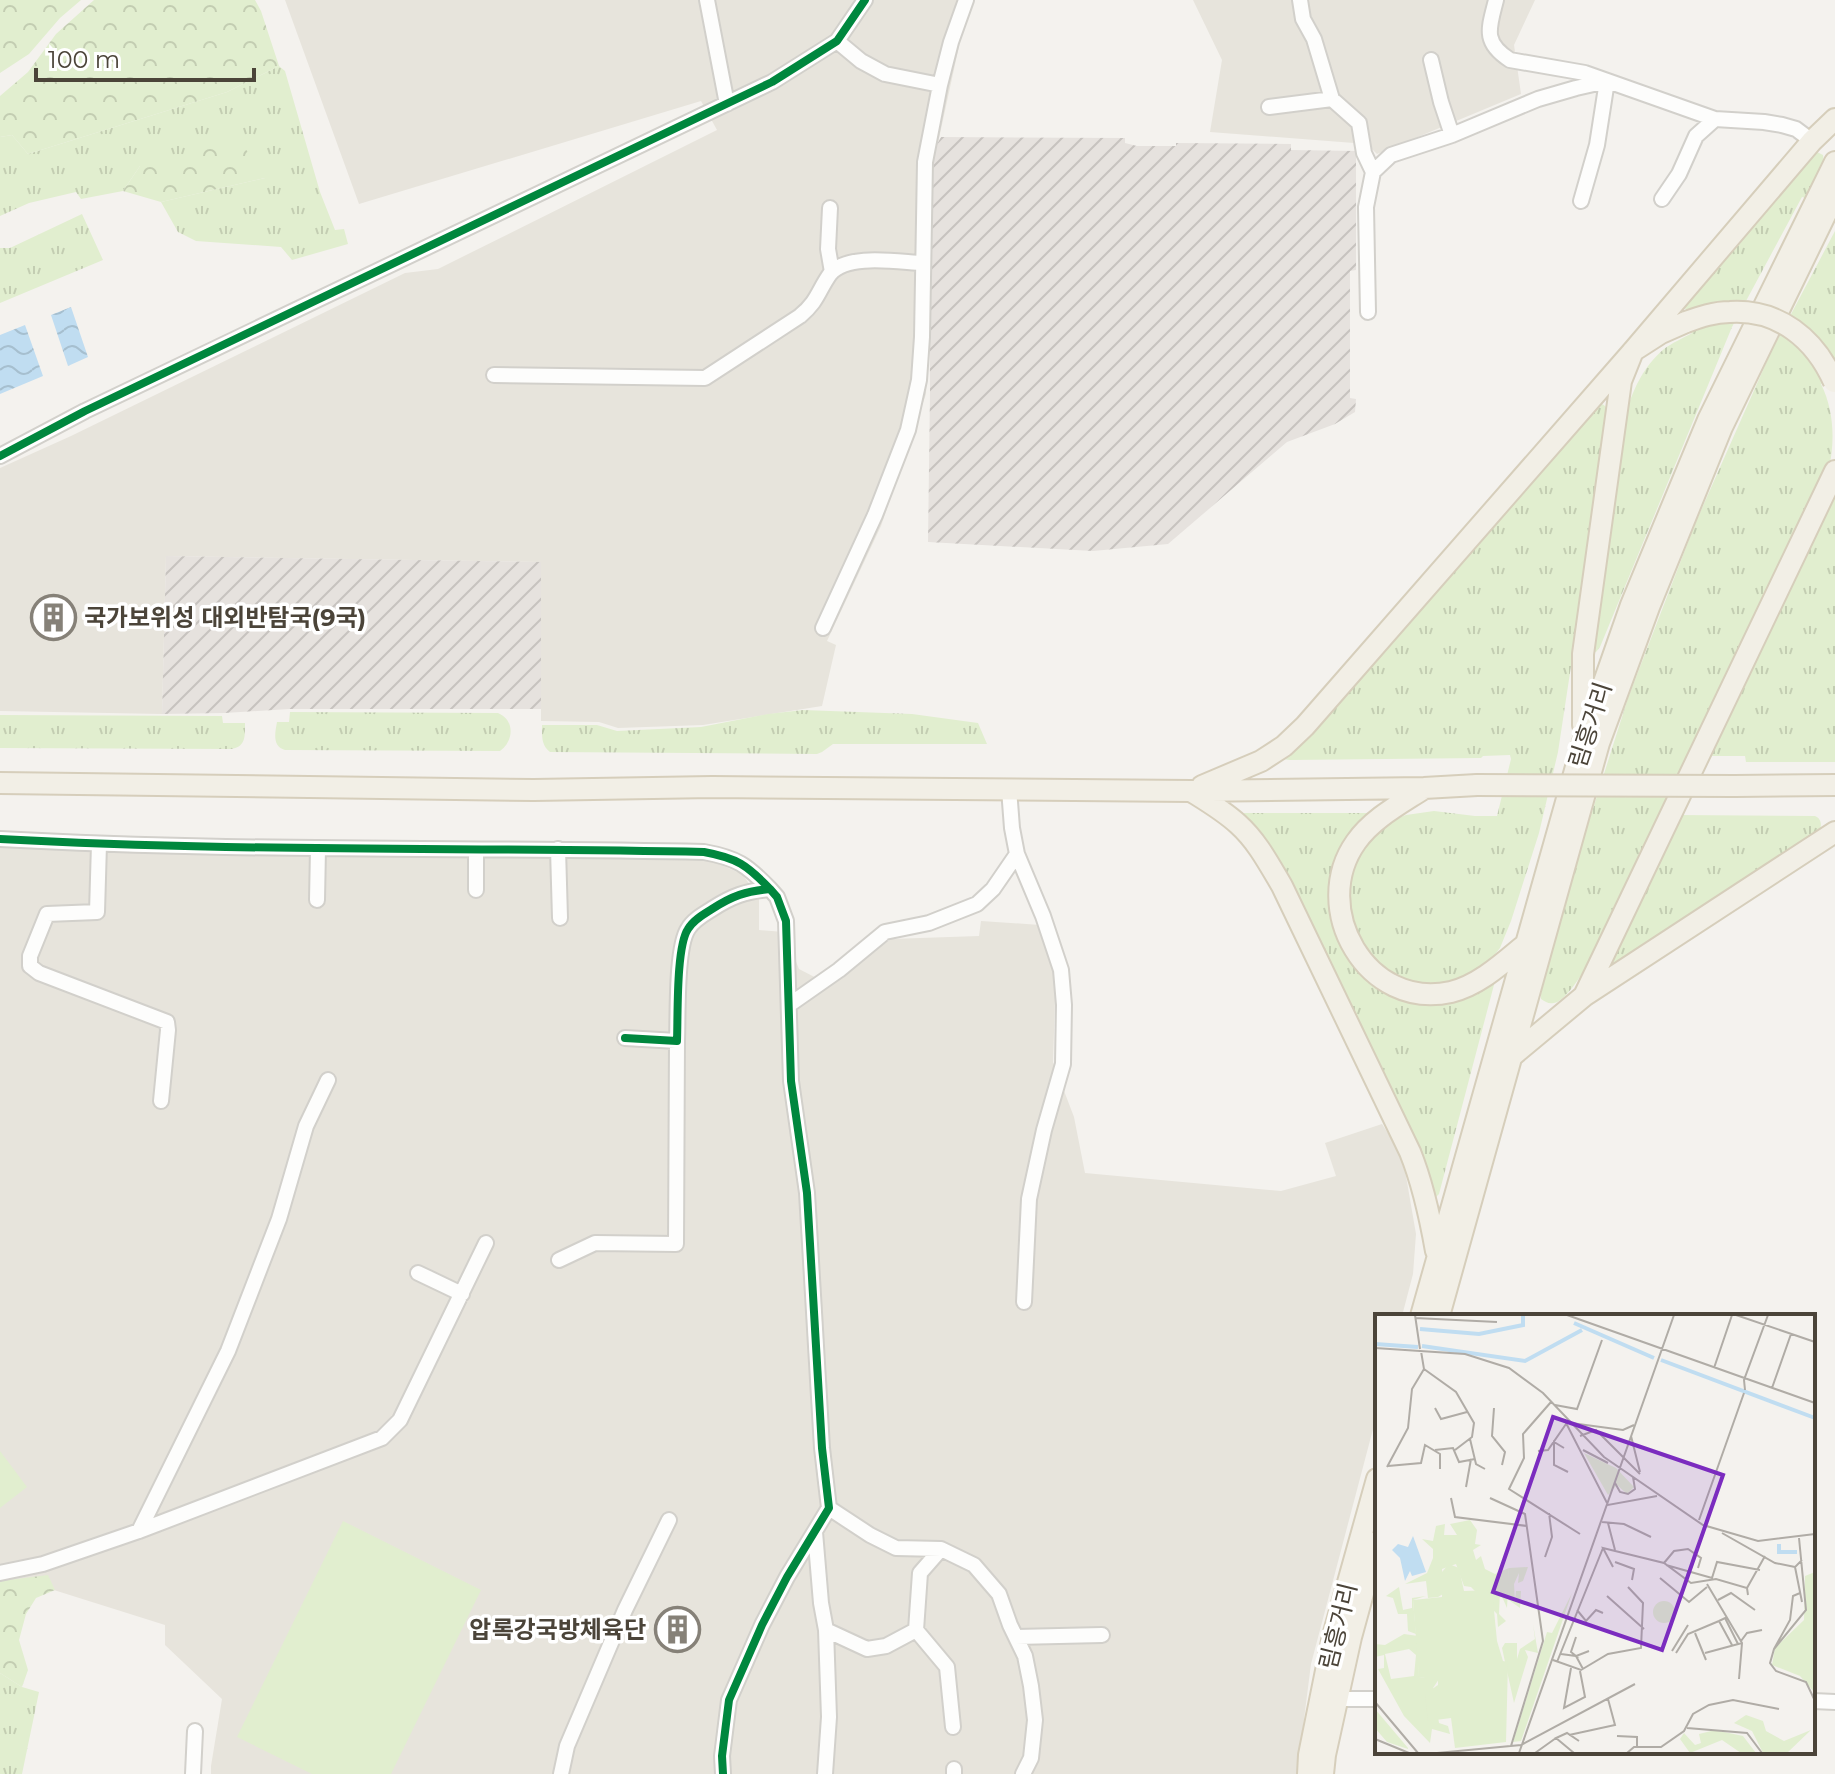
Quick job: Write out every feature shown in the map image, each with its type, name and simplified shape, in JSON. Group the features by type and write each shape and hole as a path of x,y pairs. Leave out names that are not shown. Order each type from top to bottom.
{"main road":[{"path":"1191,791 1261,761 1284,746 1305,726 1812,141 1835,119"},
{"name":"림흥거리","path":"1422,1314 1583,742 1631,605 1708,420 1835,162"},
{"name":"림흥거리","path":"1440,1314 1599,743 1649,607 1722,427 1835,195"},
{"path":"1583,742 1583,654 1621,381 1633,351 1686,322 1732,311 1751,313 1776,320 1798,332 1825,362 1834,383"},
{"path":"1584,996 1835,471"},
{"path":"0,783 518,790 712,787 1191,791 1477,785 1835,785"},
{"path":"1424,788 1371,826 1356,842 1344,865 1339,893 1343,923 1352,947 1366,966 1385,982 1427,994 1450,992 1470,984 1527,943"},
{"path":"1191,791 1240,826 1267,860 1282,886 1410,1152 1420,1177 1437,1256"},
{"path":"1512,1056 1584,996 1835,832"},
{"name":"림흥거리","path":"1308,1774 1309,1755 1333,1636 1375,1486"},
{"name":"림흥거리","path":"1323,1774 1351,1637 1375,1549"}],"street":[{"path":"707,0 727,104"},
{"path":"0,456 85,411 772,82 837,41 865,0"},
{"path":"823,628 875,515 908,430 919,380 922,337 925,162 940,85 966,0"},
{"path":"1300,0 1303,19 1314,39 1332,99 1359,123 1364,153 1373,172"},
{"path":"1496,0 1489,34 1492,45 1510,60 1585,73 1715,119 1782,125 1796,129 1812,141"},
{"path":"837,41 861,61 885,74 940,85"},
{"path":"1431,60 1452,135"},
{"path":"1368,312 1366,207 1373,172 1391,155 1452,135 1538,99 1607,81"},
{"path":"1581,201 1597,145 1607,81"},
{"path":"1269,107 1332,99"},
{"path":"1662,199 1679,174 1696,136 1715,119"},
{"path":"830,208 828,249 832,272"},
{"path":"494,375 705,378 800,316 813,305 832,272 843,263 923,263"},
{"path":"1009,789 1017,854 1054,945 1061,970 1064,1005 1063,1064 1029,1199 1024,1302"},
{"path":"0,839 318,849 704,852 727,856 741,863 777,897 786,921 791,1081 807,1193 822,1448 829,1508 787,1577 729,1700 722,1756 723,1774"},
{"path":"99,844 97,912 47,914 30,956 30,966 39,973 167,1022 161,1101"},
{"path":"317,900 318,849"},
{"path":"558,849 560,918"},
{"path":"476,851 476,890"},
{"path":"789,1005 839,970 885,932 929,923 977,904 993,889 1017,854"},
{"path":"559,1260 595,1243 676,1244 677,1041 681,947 688,928 724,901 748,891 770,889"},
{"path":"625,1038 677,1041"},
{"path":"139,1531 228,1351 279,1219 306,1126 328,1080"},
{"path":"0,1573 43,1564 139,1531 382,1438 400,1420 486,1243"},
{"path":"418,1273 462,1294"},
{"path":"829,1508 896,1548 941,1549 974,1565 999,1594 1025,1656 1035,1720 1031,1758 1023,1774"},
{"path":"561,1774 567,1746 625,1610 669,1520"},
{"path":"815,1532 826,1630 829,1717 825,1774"},
{"path":"941,1549 920,1573 916,1630 947,1667 953,1727"},
{"path":"826,1630 867,1649 886,1646 916,1630"},
{"path":"1016,1637 1102,1635"},
{"path":"1337,1699 1375,1699"},
{"path":"1815,1701 1835,1702"},
{"path":"193,1774 195,1731"}],"shaded area":[{"path":"285,0 969,0 933,166 926,394 881,526 827,641 836,645 822,706 703,725 618,728 599,722 541,721 541,562 166,556 162,714 0,711 0,468 405,273 438,269 717,130 701,101 359,204"},
{"path":"1193,0 1535,0 1514,45 1521,94 1377,154 1367,144 1210,132 1222,60"},
{"path":"941,137 1125,138 1125,143 1137,146 1176,146 1176,143 1291,144 1291,150 1356,151 1356,270 1350,271 1350,398 1356,399 1355,412 1335,424 1287,442 1168,544 1093,551 928,542 929,159"},
{"path":"166,556 541,562 541,709 289,709 162,714"},
{"path":"0,845 654,856 712,861 742,874 759,897 759,930 784,932 799,969 828,984 891,939 979,936 981,921 1040,925 1056,971 1053,1062 1074,1117 1085,1173 1281,1191 1336,1176 1325,1143 1382,1124 1398,1149 1416,1234 1413,1274 1403,1314 1375,1314 1375,1422 1311,1664 1297,1774 211,1774 222,1699 165,1645 165,1625 38,1585 0,1585"}],"green space":[{"path":"0,0 81,0 60,18 29,54 0,73"},
{"path":"94,0 255,0 279,66 227,92 28,154 12,135 0,137 0,96 28,72 56,34"},
{"path":"279,66 285,71 320,192 335,230 344,229 348,244 292,260 281,247 196,241 178,232 161,202 265,178 140,166 123,191 81,199 76,192 29,203 0,216 0,137 12,135 28,154 227,92"},
{"path":"239,139 265,178 161,202 123,191 140,166"},
{"path":"1815,151 1823,155 1824,164 1805,198 1802,197 1732,327 1600,647 1593,653 1625,416 1635,388 1656,356 1692,333 1686,309 1681,307"},
{"path":"82,214 103,260 0,303 0,248 10,248"},
{"path":"1835,231 1835,378 1821,384 1829,404 1832,426 1829,468 1602,941 1567,994 1554,1003 1547,1002 1541,999 1541,994 1578,856 1628,698 1695,524 1771,352"},
{"path":"1596,404 1606,407 1609,416 1558,752 1539,833 1511,921 1500,948 1492,958 1468,975 1449,982 1423,985 1409,982 1383,969 1352,934 1346,885 1367,840 1388,822 1406,815 1434,811 1497,816 1510,755 1481,758 1282,759"},
{"path":"1835,493 1835,762 1746,762 1745,756 1704,756"},
{"path":"803,710 912,714 978,723 987,744 833,744 817,754 550,752 542,737 542,725 597,725 617,731 701,727"},
{"path":"290,712 498,713 507,720 511,731 508,742 500,751 285,750 275,739 277,722 289,722"},
{"path":"0,715 222,716 223,723 245,723 245,732 240,746 231,749 0,748"},
{"path":"1234,813 1374,813 1333,923 1347,956 1389,991 1495,981 1439,1194 1434,1199"},
{"path":"1677,815 1815,816 1821,825 1819,832 1610,967 1608,963"},
{"path":"0,1451 27,1487 0,1508"},
{"path":"343,1521 481,1590 391,1774 312,1774 237,1737"},
{"path":"48,1575 55,1590 36,1598 26,1614 19,1640 28,1670 22,1687 0,1673 0,1581"},
{"path":"0,1673 22,1687 39,1692 22,1774 0,1774"}],"water":[{"path":"71,307 88,357 68,366 51,315"},
{"path":"25,325 43,376 0,394 0,335"}],"cycle path":[{"path":"0,456 85,411 772,82 837,41 865,0"},
{"path":"0,839 264,848 704,852 741,864 770,889"},
{"path":"625,1038 677,1041 681,951 688,929 726,901 746,893 770,889 777,897 786,921 791,1081 807,1193 822,1448 829,1508 787,1577 729,1700 722,1756 723,1774"}],"place":[{"name":"국가보위성 대외반탐국(9국)","path":"53,617"},
{"name":"압록강국방체육단","path":"677,1629"}]}
